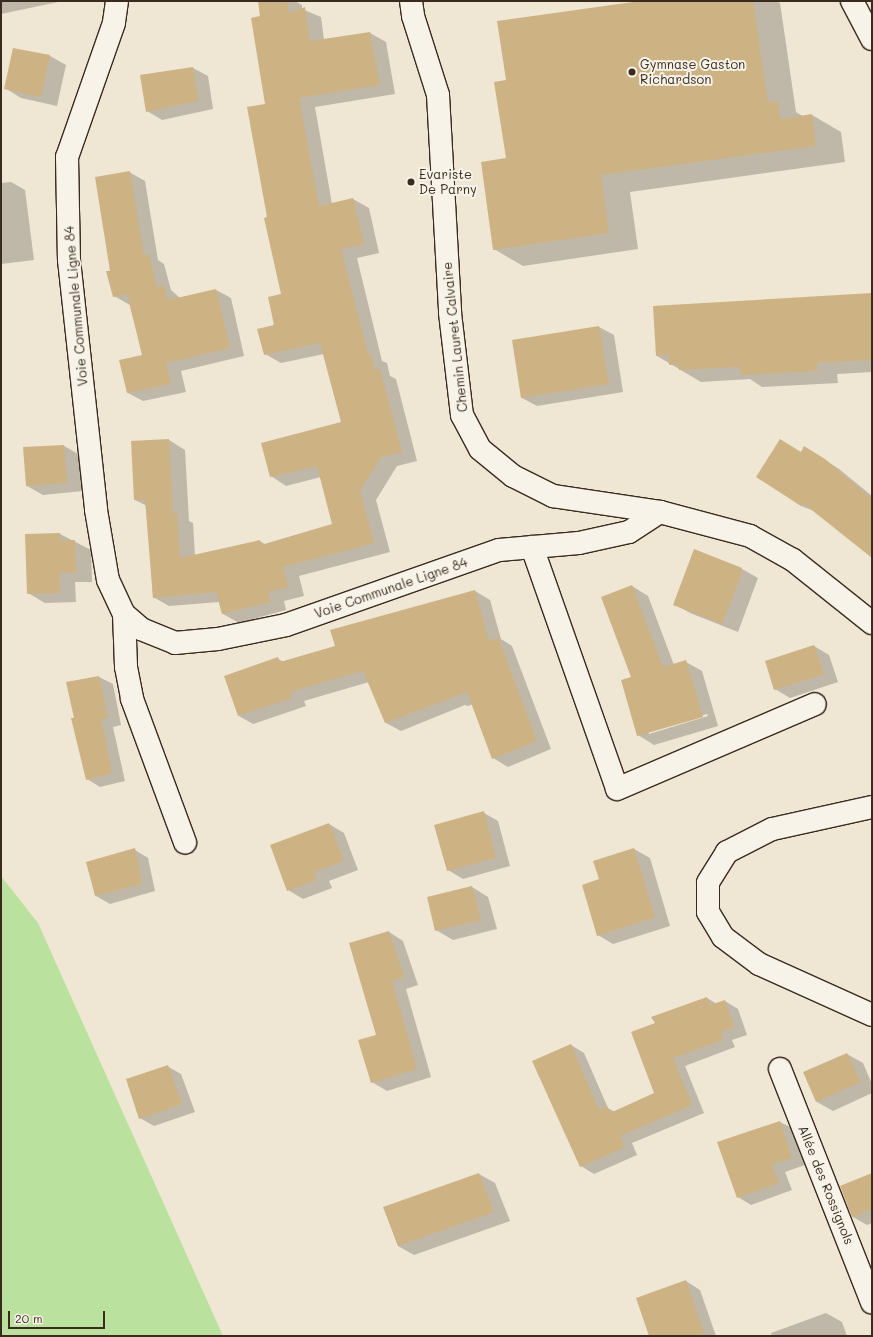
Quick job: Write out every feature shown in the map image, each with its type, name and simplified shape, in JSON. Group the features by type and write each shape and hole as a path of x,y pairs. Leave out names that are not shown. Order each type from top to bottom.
{"street":[{"name":"Voie Communale Ligne 84","path":"117,1 114,23 67,157 70,260 96,510 108,580 124,614 126,667 132,700 185,842"},
{"name":"Chemin Lauret Calvaire","path":"412,1 413,16 438,95 450,313 462,415 480,449 513,476 553,496 660,512 750,536 793,560 872,623"},
{"path":"852,1 872,39"},
{"name":"Voie Communale Ligne 84","path":"124,614 141,629 175,643 218,639 286,625 499,550 579,543 629,532 660,512"},
{"path":"532,547 617,788 815,704"},
{"path":"872,807 772,829 727,852 708,884 708,912 724,937 759,964 872,1015"},
{"name":"Allée des Rossignols","path":"780,1069 870,1291"}],"green space":[{"path":"1,876 38,923 223,1336 1,1336"}],"building":[{"path":"258,1 287,1 289,13 305,7 310,41 370,32 380,85 299,98 319,206 353,198 364,244 341,249 368,354 371,353 375,370 380,369 402,452 381,457 360,491 374,543 283,567 288,587 268,592 271,602 222,614 216,592 153,598 145,500 134,500 131,441 169,439 173,513 177,513 180,558 260,540 261,545 332,524 317,466 270,477 261,443 341,422 320,343 264,355 257,329 274,325 268,297 281,294 264,218 267,217 247,107 265,104 251,18 260,16"},
{"path":"640,1 753,1 768,102 778,101 780,119 812,114 816,146 601,175 609,233 493,250 481,162 506,158 494,82 506,80 497,21"},
{"path":"13,48 50,55 41,97 4,89"},
{"path":"193,67 198,101 146,112 140,75"},
{"path":"130,171 144,255 149,254 157,287 164,285 168,300 216,289 230,348 166,363 171,384 127,393 119,360 142,355 127,294 113,297 106,271 110,271 95,177"},
{"path":"872,293 872,360 817,363 817,371 741,375 739,367 679,370 678,364 669,365 669,355 656,356 653,306"},
{"path":"599,326 609,384 521,398 512,340"},
{"path":"780,439 801,452 804,446 825,459 872,499 872,558 803,503 801,506 756,477"},
{"path":"64,445 67,483 26,486 23,447"},
{"path":"60,533 60,541 75,540 76,573 59,573 60,593 27,594 25,534"},
{"path":"694,549 742,568 741,576 722,624 673,605"},
{"path":"632,585 663,667 686,660 703,717 637,736 621,680 631,677 601,597"},
{"path":"475,590 489,641 498,637 537,741 492,759 467,692 385,723 363,671 290,692 292,698 238,716 224,676 278,657 280,662 335,646 330,630"},
{"path":"814,645 824,674 774,690 765,661"},
{"path":"99,676 108,718 101,719 112,773 86,780 71,718 74,718 66,682"},
{"path":"484,811 496,858 447,871 434,825"},
{"path":"329,823 344,861 314,872 317,880 287,891 270,845"},
{"path":"135,848 142,884 95,896 86,862"},
{"path":"634,848 655,917 597,936 582,885 599,879 593,861"},
{"path":"472,886 481,920 435,931 427,897"},
{"path":"389,931 404,977 392,981 417,1069 371,1083 358,1040 376,1035 349,943"},
{"path":"707,997 710,1005 725,1000 734,1027 720,1033 723,1040 673,1058 692,1105 620,1136 625,1147 580,1167 532,1061 571,1044 599,1110 607,1106 610,1113 654,1093 631,1032 655,1023 651,1017"},
{"path":"847,1053 861,1082 816,1102 803,1072"},
{"path":"168,1065 182,1104 139,1119 126,1079"},
{"path":"780,1121 792,1158 772,1164 779,1183 737,1198 717,1142"},
{"path":"479,1173 494,1212 398,1246 383,1207"},
{"path":"872,1173 872,1209 852,1217 840,1186"},
{"path":"686,1280 705,1336 649,1336 636,1298"}],"place":[{"name":"Gymnase Gaston Richardson","path":"632,72"},
{"name":"Evariste De Parny","path":"411,182"}]}
